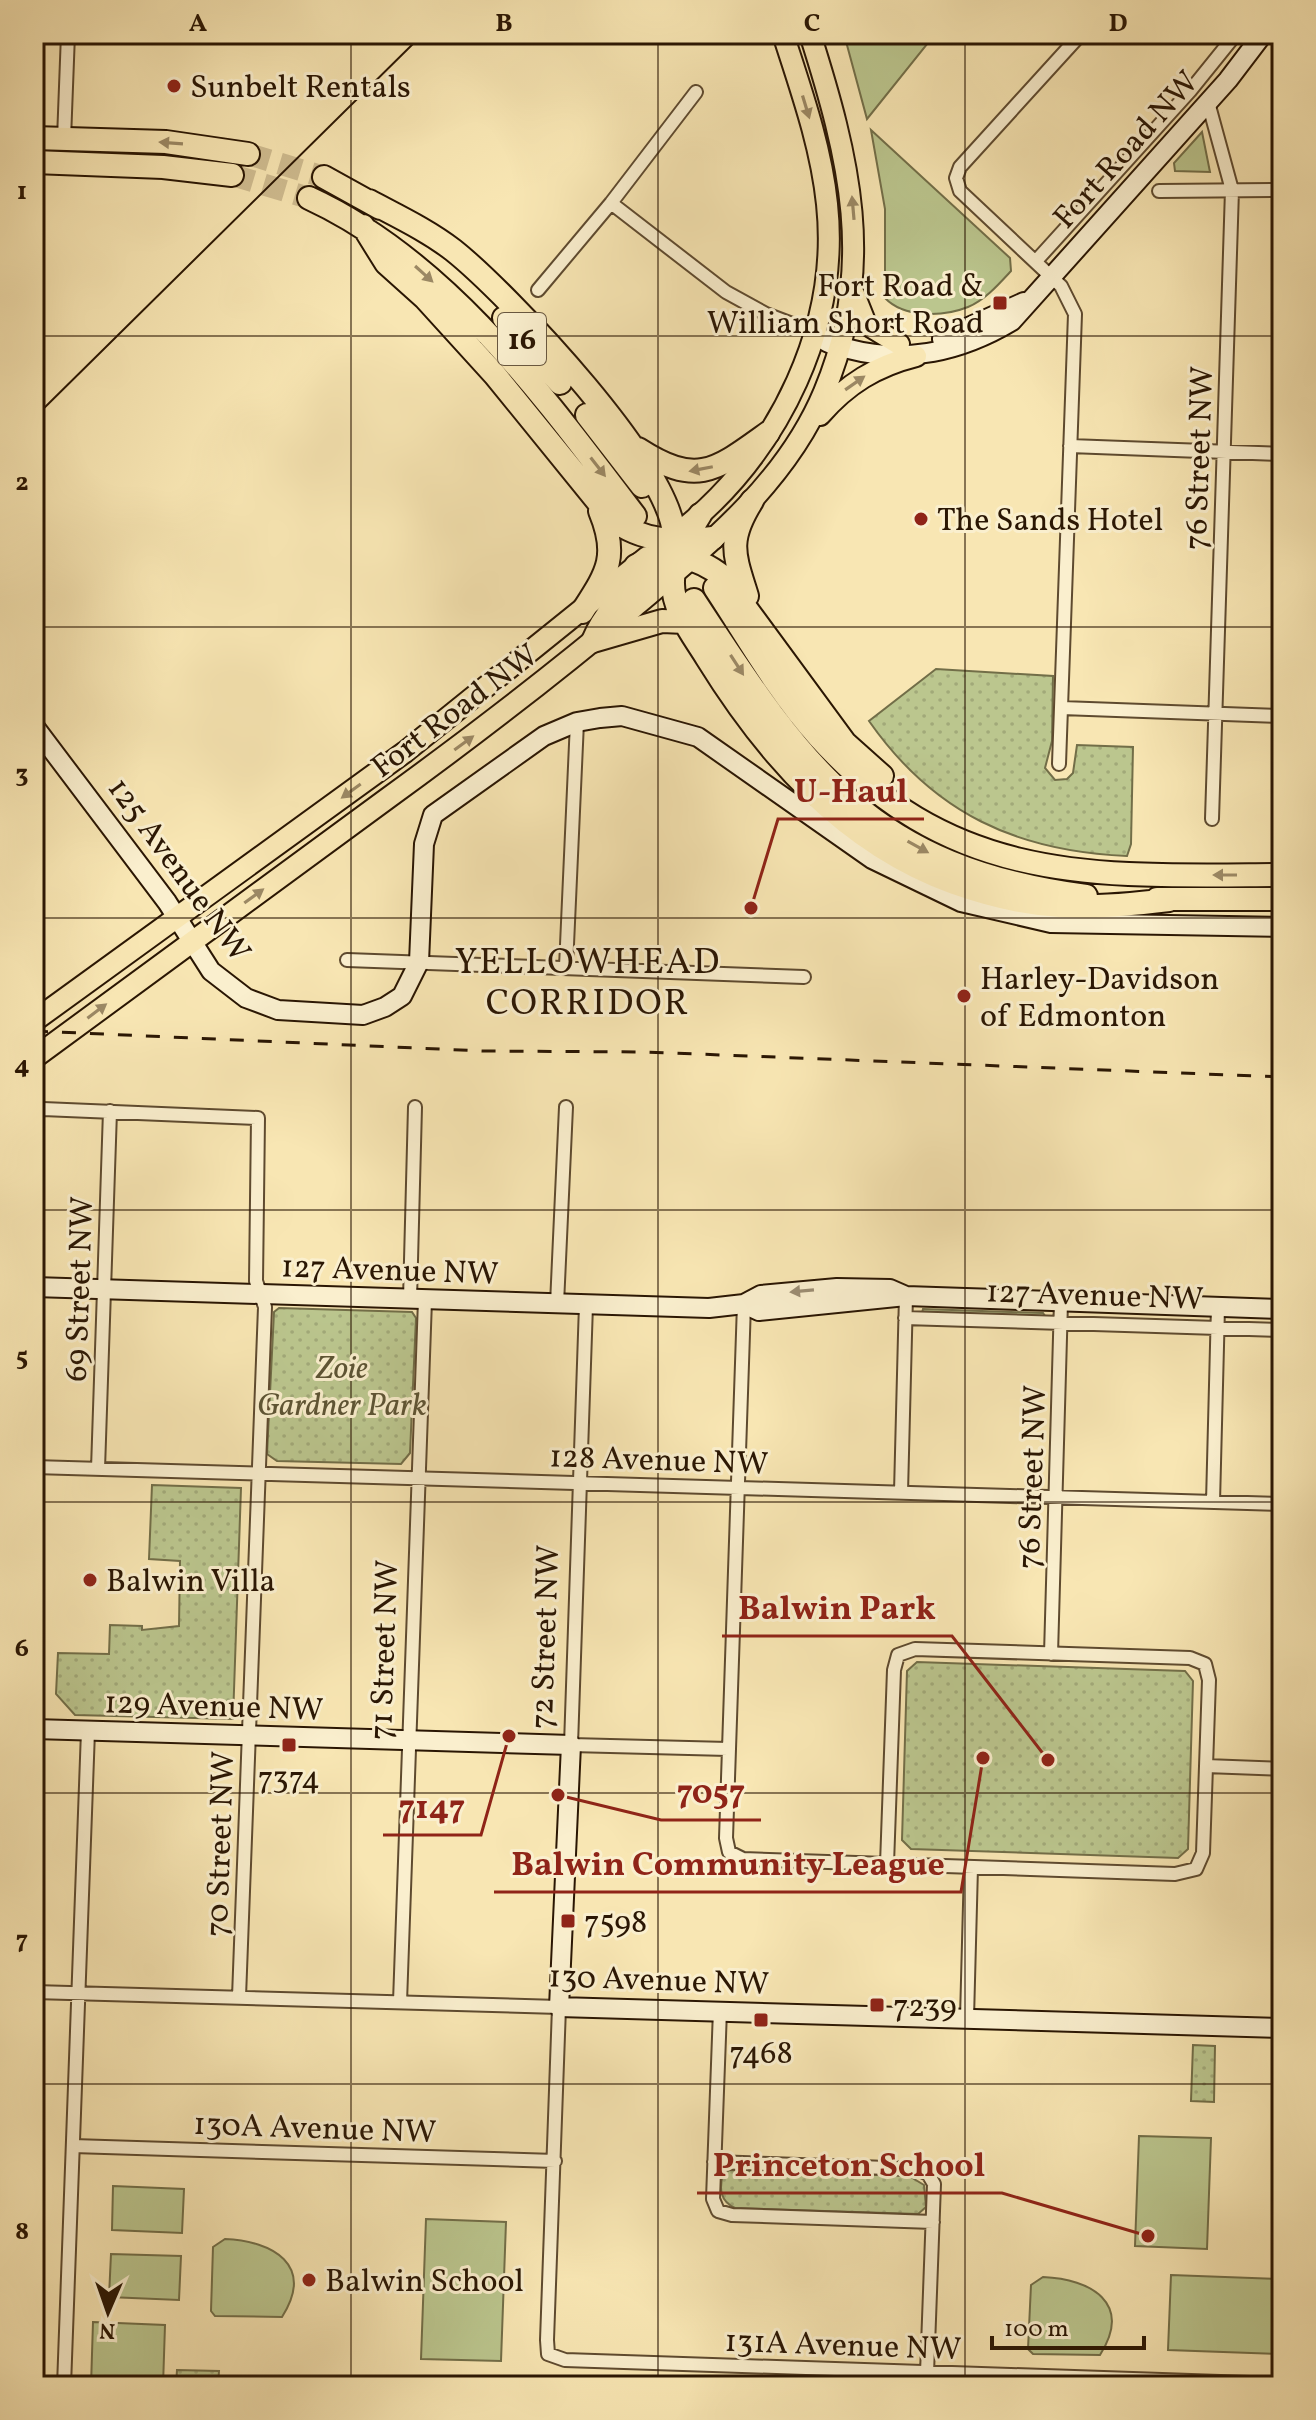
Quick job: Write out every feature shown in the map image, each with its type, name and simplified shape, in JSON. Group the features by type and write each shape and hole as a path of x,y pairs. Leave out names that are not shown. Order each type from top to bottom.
{"highway":[{"path":"34,138 166,142 248,154"},
{"path":"34,162 163,167 232,175"},
{"name":"16","path":"324,177 369,201 453,267 505,319 656,494"},
{"name":"16","path":"309,198 363,226 410,261 487,336 579,443 627,520"},
{"path":"369,201 453,251 541,335 631,445 659,499 652,513 627,520"},
{"path":"363,226 386,263 425,298 495,375 595,498 675,551 712,567 739,595 845,743 879,774 935,815 968,832 1020,850 1169,876"},
{"path":"631,445 663,466 695,472 729,460 768,433"},
{"path":"656,494 675,551 675,598 685,622 757,733 790,771 862,837 910,866 1009,900 1045,907 1088,910 1169,900"},
{"path":"582,612 604,579 611,553 609,537 595,498"},
{"path":"752,501 737,525 734,547 736,569 757,619"},
{"path":"593,641 604,616 675,551 700,515"},
{"path":"636,566 713,538"},
{"path":"685,622 688,597 698,587 718,582 739,595"},
{"path":"715,588 818,737 873,789 916,818 960,840 1017,862 1078,872 1169,876 1282,875"},
{"path":"694,600 785,734 828,783 881,825 944,861 1003,882 1094,897 1282,899"},
{"path":"593,641 662,621 685,622"}],"main road":[{"path":"700,515 747,466 797,382 816,333 827,273 827,206 810,119 783,34"},
{"path":"713,538 752,501 782,466 805,429 824,394 841,341 852,286 852,195 841,137 810,34"},
{"path":"805,429 858,380 908,350 866,324 852,286"},
{"name":"Fort Road NW","path":"34,1021 405,752 636,566"},
{"name":"Fort Road NW","path":"34,1058 488,725 593,641"}],"street":[{"path":"64,139 68,34"},
{"path":"1059,764 1075,314 1069,297 1050,275 960,191 956,178 960,167 1081,34"},
{"path":"1036,261 1190,91 1236,34"},
{"name":"Fort Road NW","path":"816,333 822,341 908,350 961,333 1027,301 1208,102 1263,34"},
{"path":"538,290 611,203 696,92"},
{"name":"76 Street NW","path":"1208,102 1232,190 1212,819"},
{"path":"1159,191 1282,190"},
{"path":"611,203 726,292 766,314 816,333"},
{"path":"1070,446 1282,454"},
{"path":"1062,708 1282,716"},
{"path":"419,962 428,824 441,807 544,736 577,722 622,716 698,737 872,859 961,902 1051,923 1282,927"},
{"path":"566,967 577,722"},
{"name":"125 Avenue NW","path":"34,726 176,917 211,971 236,993 259,1004 296,1012 353,1015 385,1007 410,986 419,962"},
{"path":"347,960 804,977"},
{"name":"71 Street NW","path":"400,2002 418,1478 415,1107"},
{"path":"557,1304 566,1107"},
{"path":"34,1112 43,1109 110,1111"},
{"name":"70 Street NW","path":"110,1111 258,1118 256,1281 265,1307 239,1997"},
{"name":"69 Street NW","path":"98,1469 110,1111"},
{"name":"127 Avenue NW","path":"34,1287 709,1308 744,1304 761,1295 837,1288 890,1289 906,1296 1282,1309"},
{"path":"901,1492 906,1296"},
{"name":"76 Street NW","path":"1051,1654 1061,1302"},
{"path":"744,1304 728,1749 726,1838 729,1852 743,1859 971,1867 1175,1874 1196,1869 1203,1853 1209,1680 1205,1664 1190,1658 915,1649 898,1655 894,1670 887,1864"},
{"name":"72 Street NW","path":"548,2354 586,1305"},
{"path":"1213,1502 1218,1307"},
{"name":"127 Avenue NW","path":"905,1318 1282,1330"},
{"name":"128 Avenue NW","path":"34,1467 1282,1504"},
{"name":"129 Avenue NW","path":"34,1729 728,1749"},
{"path":"64,2386 88,1731"},
{"path":"1206,1766 1282,1769"},
{"path":"967,2018 971,1867"},
{"name":"130 Avenue NW","path":"34,1992 1282,2028"},
{"path":"720,2010 713,2199 718,2211 732,2215 933,2222"},
{"name":"130A Avenue NW","path":"73,2146 555,2161"},
{"path":"714,2162 918,2169 928,2174 934,2184 927,2373"},
{"name":"131A Avenue NW","path":"548,2354 580,2361 927,2373 1078,2382 1282,2384"}],"green space":[{"path":"844,34 927,34 932,38 867,119"},
{"path":"871,130 1010,258 1011,271 974,304 947,313 924,314 902,309 885,298 885,209"},
{"path":"1202,132 1210,172 1175,171 1174,163"},
{"path":"936,669 1053,676 1052,741 1045,768 1055,780 1067,779 1073,773 1077,745 1133,747 1131,844 1127,856 1087,853 1014,836 981,822 921,781 869,721"},
{"name":"Zoie Gardner Park","path":"279,1308 412,1312 416,1318 410,1453 401,1464 277,1461 267,1454 274,1312"},
{"path":"923,1309 1043,1313 1045,1316 922,1313"},
{"path":"152,1485 241,1488 233,1719 75,1715 56,1694 58,1653 109,1654 110,1625 142,1626 142,1630 179,1626 180,1561 149,1559"},
{"path":"917,1662 1185,1671 1193,1681 1188,1849 1178,1858 911,1849 902,1840 907,1671"},
{"path":"1193,2045 1215,2046 1214,2102 1191,2101"},
{"path":"1139,2136 1211,2138 1207,2249 1135,2246"},
{"path":"730,2170 909,2176 924,2185 926,2207 918,2214 735,2208 726,2202 721,2190 723,2174"},
{"path":"113,2186 184,2189 182,2233 112,2230"},
{"path":"426,2219 506,2222 501,2361 421,2359"},
{"path":"225,2239 259,2245 284,2259 294,2283 291,2299 282,2317 215,2316 211,2311 213,2247"},
{"path":"111,2254 181,2256 179,2300 109,2297"},
{"path":"1171,2275 1282,2279 1282,2354 1168,2350"},
{"path":"1043,2277 1077,2283 1102,2297 1112,2321 1109,2337 1100,2355 1033,2354 1028,2349 1031,2285"},
{"path":"93,2322 165,2325 163,2386 91,2386"},
{"path":"177,2370 219,2371 218,2386 176,2386"}],"tunnel":[{"path":"248,154 324,177"},
{"path":"232,175 309,198"}],"tram line":[{"path":"34,418 423,34"}],"railway":[{"path":"34,1031 482,1051 646,1052 1282,1077"}],"place":[{"name":"Sunbelt Rentals","path":"174,86"},
{"name":"Fort Road & William Short Road","path":"1000,303"},
{"name":"The Sands Hotel","path":"921,519"},
{"name":"U-Haul","path":"751,908"},
{"name":"Harley-Davidson of Edmonton","path":"964,996"},
{"name":"Balwin Villa","path":"90,1580"},
{"name":"7147","path":"509,1736"},
{"name":"7374","path":"289,1745"},
{"name":"Balwin Community League","path":"983,1758"},
{"name":"Balwin Park","path":"1048,1760"},
{"name":"7057","path":"558,1795"},
{"name":"7598","path":"568,1921"},
{"name":"7239","path":"877,2005"},
{"name":"7468","path":"761,2020"},
{"name":"Princeton School","path":"1148,2236"},
{"name":"Balwin School","path":"309,2280"}],"district":[{"name":"YELLOWHEAD CORRIDOR","path":"588,980"}]}
